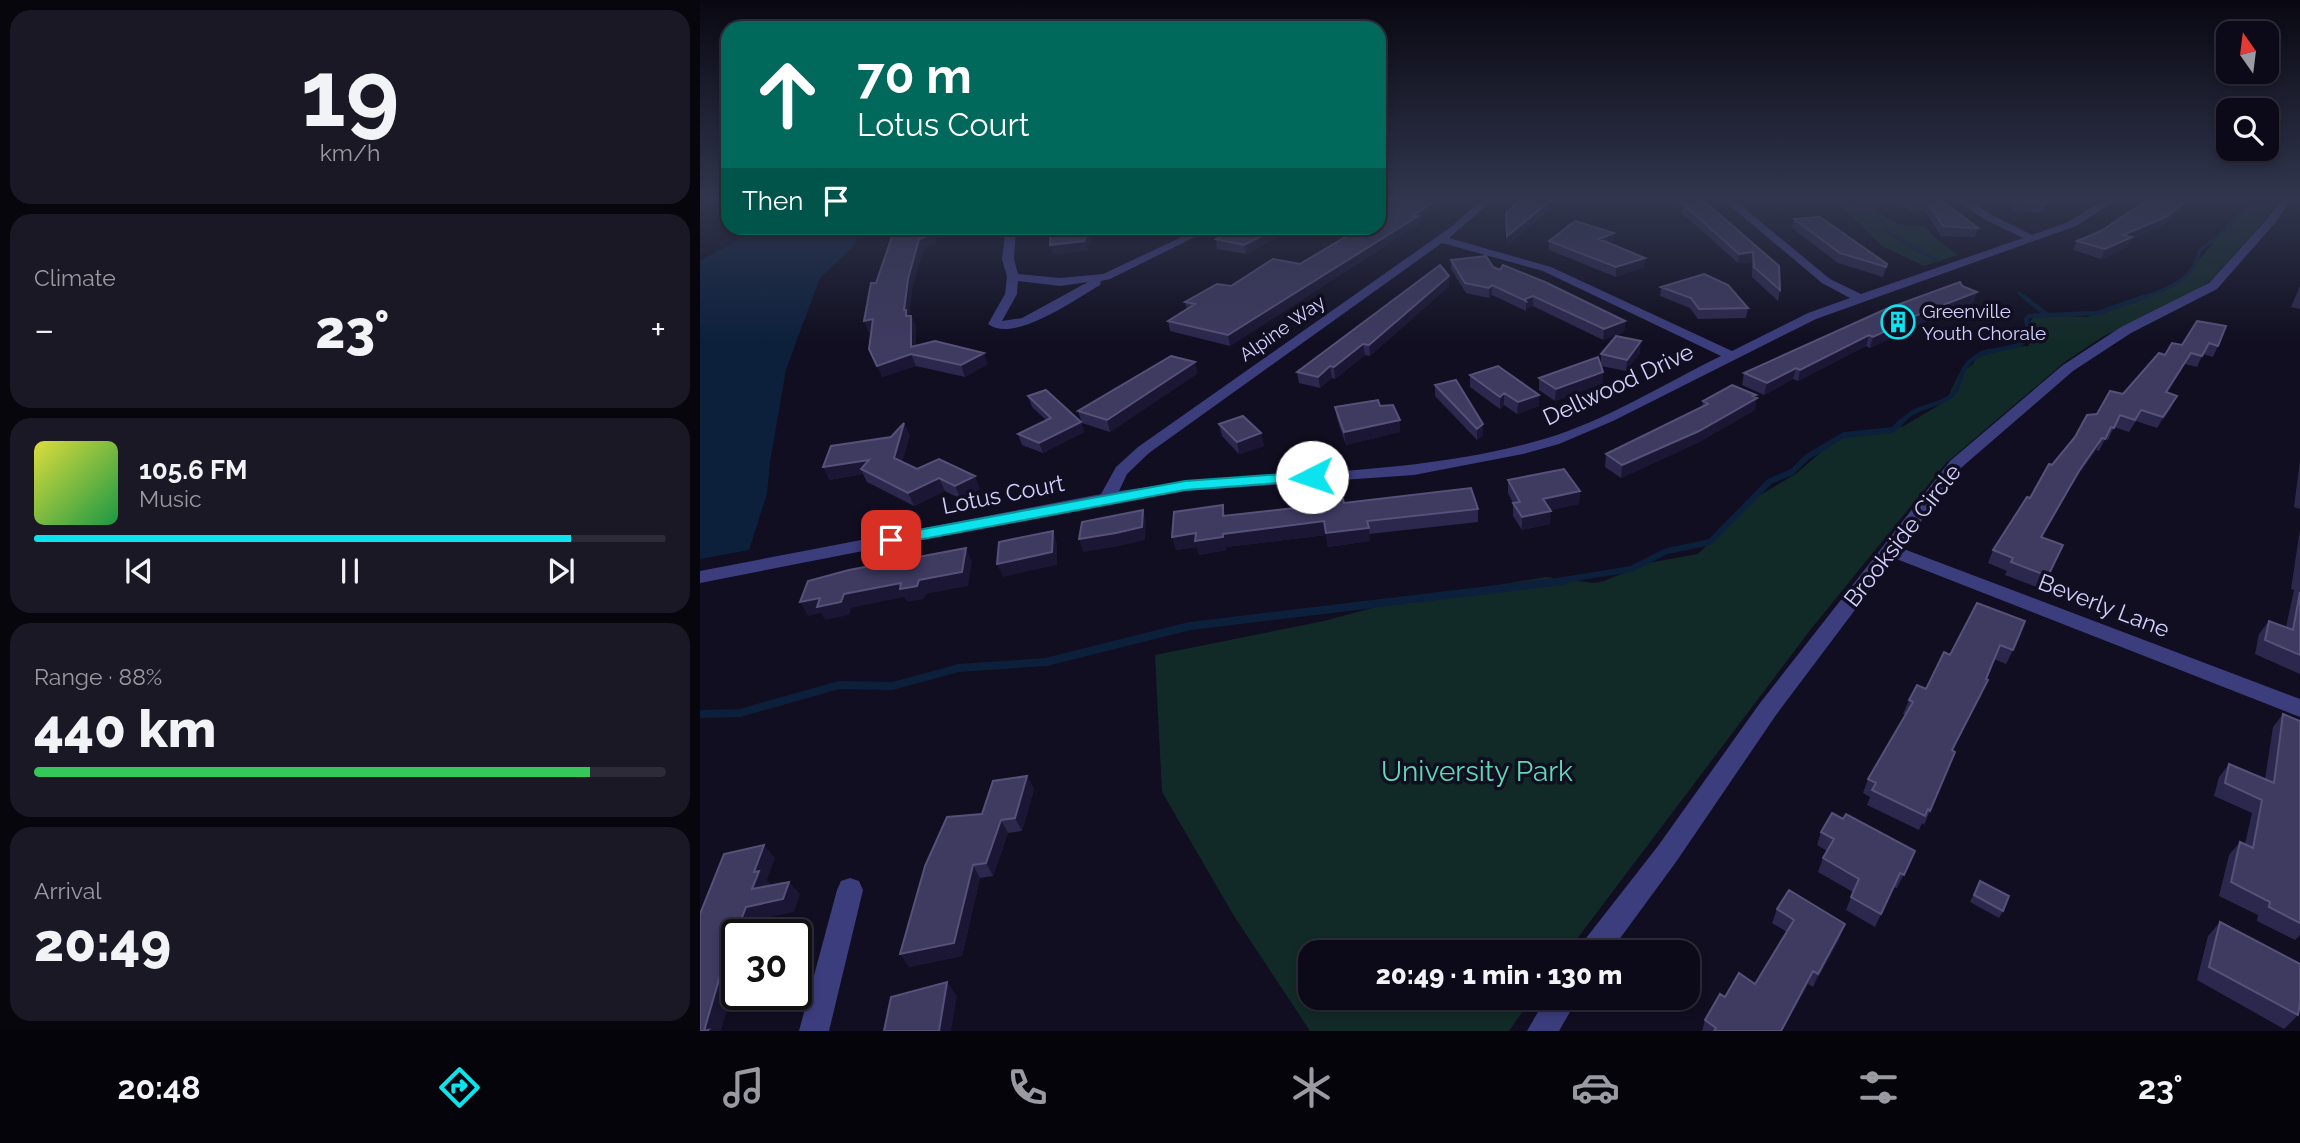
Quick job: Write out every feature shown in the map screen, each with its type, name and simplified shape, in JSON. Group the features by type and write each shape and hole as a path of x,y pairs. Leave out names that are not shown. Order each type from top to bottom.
{"street":[{"path":"1009,246 1008,259 1013,277 1011,294 994,324 1014,325 1026,321 1171,246"},
{"name":"Alpine Way","path":"1109,498 1116,477 1152,444 1430,246"},
{"path":"1465,246 1547,269 1732,356"},
{"path":"1784,246 1826,281 1861,299"},
{"name":"Dellwood Drive","path":"1109,498 1185,485 1414,470 1482,460 1577,432 1812,316 2013,246"},
{"name":"Brookside Circle","path":"1602,940 1667,854 1768,709 1956,464 2068,368 2126,330 2213,286 2249,246"},
{"path":"1013,277 1060,282 1107,277"},
{"name":"Lotus Court","path":"700,577 1109,498"},
{"name":"Beverly Lane","path":"1890,550 2300,708"},
{"path":"814,1031 850,890"},
{"path":"1542,1031 1555,1010"}],"green space":[{"path":"1882,246 1946,246 1958,255 1924,266"},
{"name":"University Park","path":"2211,246 2241,246 2210,281 2194,292 2104,336 2066,361 1946,463 1811,629 1576,940 1298,940 1298,1010 1524,1010 1509,1031 1310,1031 1234,916 1162,792 1155,655 1324,621 1391,603 1546,577 1594,583 1648,563 1698,554 1757,497 1797,473 1836,439 1902,427 1946,401 1959,374 1973,364 1979,352 2029,346 2029,323 2033,318 2048,315 2087,317 2165,291 2187,273"}],"water":[{"path":"727,246 854,246 820,278 786,370 767,494 749,550 700,559 700,261"}],"building":[{"path":"889,246 917,246 908,279 904,310 906,316 911,316 911,347 935,341 984,353 961,365 911,354 877,366 869,349 873,319 864,321 871,283 876,283"},
{"path":"1330,246 1370,246 1228,335 1168,321 1195,304 1185,302 1217,284 1231,286 1273,259 1300,264"},
{"path":"1562,246 1616,246 1645,258 1616,267"},
{"path":"1730,246 1756,246 1779,266 1780,290 1754,267 1753,252 1739,254"},
{"path":"1831,246 1862,246 1887,264 1886,267 1840,253"},
{"path":"1486,256 1493,267 1500,270 1503,265 1545,282 1625,321 1604,329 1533,296 1525,299 1526,301 1492,285 1489,288 1465,283 1451,260"},
{"path":"1440,265 1449,276 1369,345 1363,344 1318,377 1297,372"},
{"path":"1704,274 1728,285 1748,308 1699,309 1691,298 1661,287"},
{"path":"1960,282 1962,286 1977,292 1912,317 1914,318 1873,337 1869,335 1800,370 1796,368 1767,383 1744,373 1886,309"},
{"path":"2197,321 2226,326 2218,346 2209,343 2202,356 2191,353 2166,392 2177,396 2163,417 2141,410 2135,420 2120,415 2114,428 2111,427 2105,439 2102,438 2079,471 2041,537 2063,545 2048,576 2011,562 2013,558 1993,550 2027,497 2030,498 2049,464 2052,465 2075,437 2087,415 2097,414 2110,391 2123,394 2159,353 2165,355 2172,343 2182,345"},
{"path":"1616,336 1641,341 1627,360 1601,354"},
{"path":"1171,356 1195,362 1107,420 1078,411"},
{"path":"1598,357 1603,372 1556,389 1539,378"},
{"path":"1498,366 1539,395 1518,402 1504,393 1500,397 1470,375"},
{"path":"1456,380 1483,424 1477,429 1435,385"},
{"path":"1732,385 1756,395 1753,396 1757,398 1699,431 1622,465 1606,454 1708,404 1703,401"},
{"path":"1046,390 1081,422 1039,443 1018,434 1051,418 1028,396"},
{"path":"1378,400 1380,406 1393,405 1400,420 1344,432 1335,407"},
{"path":"1243,416 1261,433 1237,442 1219,424"},
{"path":"904,423 894,458 917,469 939,459 975,476 955,486 939,478 908,493 861,469 869,460 823,467 831,446 891,437"},
{"path":"1564,469 1580,491 1543,499 1551,511 1522,517 1513,503 1520,502 1508,480"},
{"path":"1471,488 1478,509 1367,521 1369,528 1326,533 1324,521 1223,534 1223,537 1195,541 1196,533 1172,537 1174,512 1223,505 1223,516 1322,505 1322,502 1343,499 1344,503"},
{"path":"1143,510 1142,527 1079,539 1082,522"},
{"path":"1053,531 1052,552 997,564 999,542"},
{"path":"966,548 962,572 919,580 917,586 900,589 901,583 844,594 841,602 817,607 820,598 800,602 808,581 849,570"},
{"path":"2300,592 2300,655 2265,640 2269,621 2293,630"},
{"path":"1977,603 2025,621 2013,650 2000,645 1986,679 1988,680 1952,750 1955,752 1930,811 1928,809 1925,816 1872,790 1876,783 1868,779 1913,702 1909,700 1917,685 1926,689 1944,652 1950,655"},
{"path":"2283,714 2300,721 2300,923 2269,907 2270,902 2231,882 2240,842 2253,848 2262,800 2225,783 2229,764 2274,783"},
{"path":"1027,776 1015,818 1001,820 986,863 973,865 954,943 900,954 925,866 947,817 982,814 993,781"},
{"path":"1832,813 1843,819 1846,814 1915,851 1904,875 1900,873 1881,914 1851,897 1859,879 1823,858 1834,839 1821,832"},
{"path":"764,845 754,872 759,871 752,889 789,882 783,899 746,907 741,919 721,919 721,972 704,1031 700,1031 700,914 724,854"},
{"path":"1980,881 2009,896 2003,911 1974,895"},
{"path":"1789,890 1845,924 1818,974 1813,971 1781,1031 1714,1031 1716,1028 1705,1020 1720,994 1725,997 1739,973 1755,984 1794,920 1777,909"},
{"path":"2220,922 2300,964 2298,1015 2209,967"},
{"path":"947,982 939,1031 884,1031 891,997"}],"waterway":[{"path":"1911,246 1937,261"},
{"path":"2139,299 2168,288 2185,277 2197,261 2199,251 2205,246"},
{"path":"2019,293 2026,299"},
{"path":"2024,297 2046,314"},
{"path":"1899,424 1917,410 1952,395 1958,387 1962,372 1974,358 2025,342 2030,337 2026,319 2029,316 2098,313 2144,297"},
{"path":"1551,582 1631,569 1667,551 1710,542 1770,481 1792,472 1807,457 1844,435 1893,430 1899,424"},
{"path":"700,714 740,713 839,685 892,686 959,668 1046,662 1190,626 1564,581"}],"place":[{"name":"Greenville Youth Chorale","path":"1898,322"}],"route":[{"path":"891,540 1185,485 1312,477"}]}
